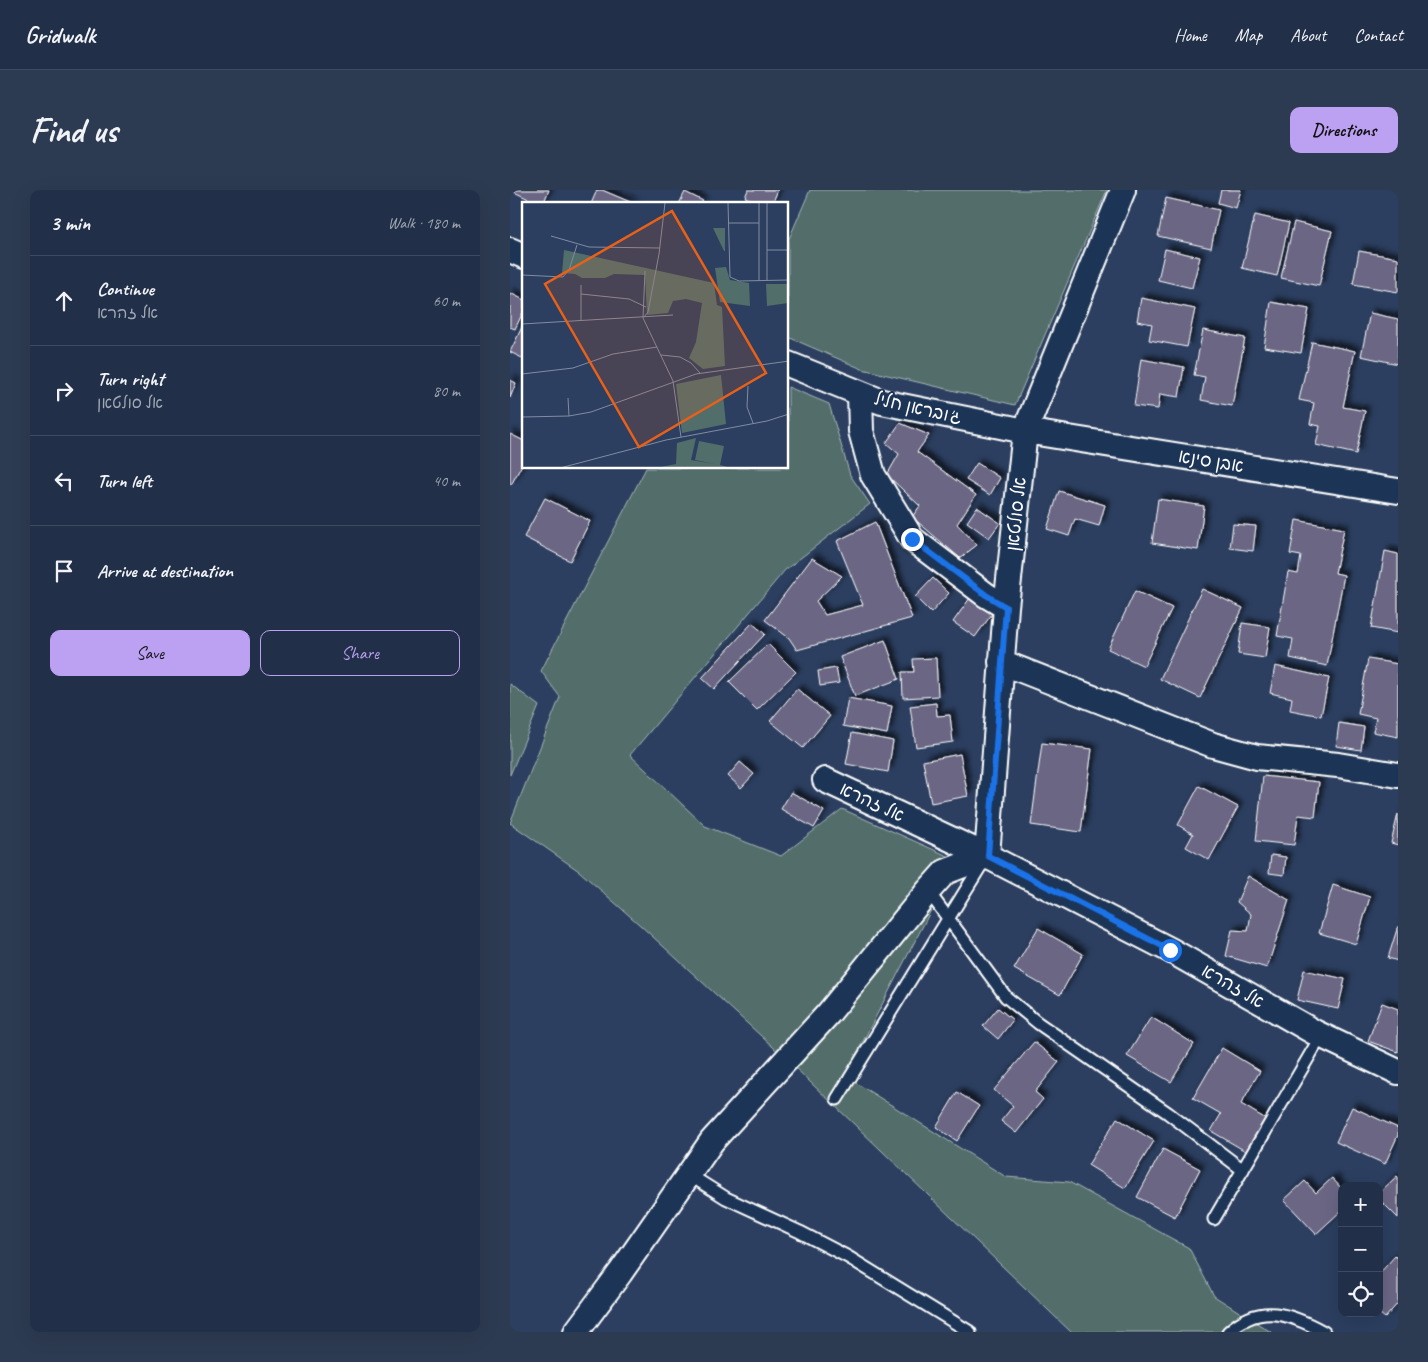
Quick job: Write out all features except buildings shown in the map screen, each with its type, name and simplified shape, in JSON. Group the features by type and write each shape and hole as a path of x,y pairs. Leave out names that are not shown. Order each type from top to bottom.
{"street":[{"name":"אל סולטאן","path":"988,856 1001,662 1025,431 1123,190"},
{"path":"510,250 522,255"},
{"name":"ג'ובראן חליל","path":"789,364 882,402 1025,431"},
{"path":"860,393 861,431 873,475 912,539 986,595 1006,607"},
{"name":"אבן סינא","path":"1025,431 1398,491"},
{"path":"1001,662 1222,747 1257,757 1338,765 1398,775"},
{"name":"אל זהרא","path":"825,780 988,856 1170,950 1321,1036 1398,1072"},
{"path":"576,1332 620,1273 712,1141 828,1014 928,891 945,872 988,856"}],"lane":[{"path":"837,1099 988,856"},
{"path":"928,891 1006,997 1038,1023 1168,1113 1243,1170"},
{"path":"1214,1219 1321,1036"},
{"path":"688,1174 726,1198 800,1232 848,1257 970,1332"},
{"path":"1228,1332 1245,1320 1262,1314 1283,1314 1304,1321 1324,1332"}],"green space":[{"path":"810,190 1107,190 1015,405 862,369 789,337 789,239"},
{"path":"789,387 829,404 850,475 870,504 785,570 630,755 705,826 781,856 842,809 957,860 845,1076 1006,1177 1069,1182 1189,1248 1214,1296 1271,1332 1071,1332 785,1058 640,925 579,871 510,823 560,697 541,671 645,469 789,469"},
{"path":"510,684 539,706 510,775"}],"route":[{"path":"912,539 986,595 1006,607 988,856 1170,950"}]}
